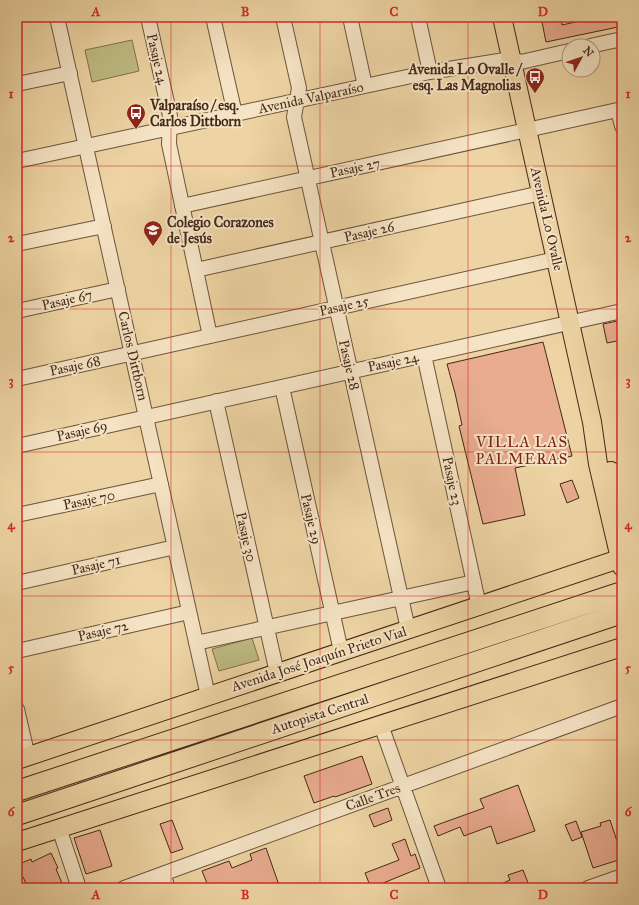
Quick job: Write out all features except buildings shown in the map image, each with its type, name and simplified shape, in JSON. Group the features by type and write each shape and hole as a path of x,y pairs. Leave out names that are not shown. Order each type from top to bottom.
{"highway":[{"name":"Autopista Central","path":"17,790 618,593"},
{"name":"Autopista Central","path":"17,815 621,613"}],"main road":[{"name":"Avenida Lo Ovalle","path":"502,17 592,422 598,464 621,562"},
{"name":"Avenida Lo Ovalle","path":"592,422 611,472 622,511"},
{"name":"Avenida José Joaquín Prieto Vial","path":"22,759 341,651 621,562"},
{"path":"17,842 622,647"}],"street":[{"name":"Carlos Dittborn","path":"57,17 208,696"},
{"name":"Pasaje 24","path":"148,17 170,116 169,144 210,336"},
{"path":"213,17 235,114"},
{"name":"Pasaje 28","path":"282,17 299,88 294,117 408,629"},
{"path":"350,17 365,86"},
{"path":"418,17 430,72"},
{"path":"601,44 622,39"},
{"name":"Avenida Valparaíso","path":"17,161 430,72 511,59 521,62 561,53"},
{"path":"17,84 70,73"},
{"path":"620,109 622,126"},
{"name":"Pasaje 27","path":"182,206 620,109"},
{"name":"Pasaje 26","path":"196,270 541,194"},
{"path":"17,244 104,226"},
{"name":"Pasaje 25","path":"132,354 556,259"},
{"name":"Pasaje 67","path":"17,311 118,289"},
{"name":"Pasaje 24","path":"146,417 622,311"},
{"name":"Pasaje 68","path":"17,379 132,354"},
{"name":"Pasaje 23","path":"424,355 479,606"},
{"name":"Pasaje 29","path":"282,387 341,651"},
{"name":"Pasaje 30","path":"216,401 277,673"},
{"name":"Pasaje 69","path":"17,446 146,417"},
{"name":"Pasaje 70","path":"17,515 161,484"},
{"name":"Pasaje 71","path":"17,584 175,548"},
{"path":"196,643 474,582"},
{"name":"Pasaje 72","path":"17,651 190,612"},
{"name":"Calle Tres","path":"124,888 622,706"},
{"path":"17,709 22,759"},
{"path":"380,725 439,888"},
{"path":"59,828 79,888"},
{"path":"163,874 168,888"},
{"path":"588,888 622,876"}],"shaded area":[{"path":"132,40 139,71 92,82 85,50"},
{"path":"252,638 259,660 219,671 212,649"}],"place":[{"name":"Avenida Lo Ovalle / esq. Las Magnolias","path":"535,94"},
{"name":"Valparaíso / esq. Carlos Dittborn","path":"136,130"},
{"name":"Colegio Corazones de Jesús","path":"153,247"}],"district":[{"name":"VILLA LAS PALMERAS","path":"522,450"}]}
